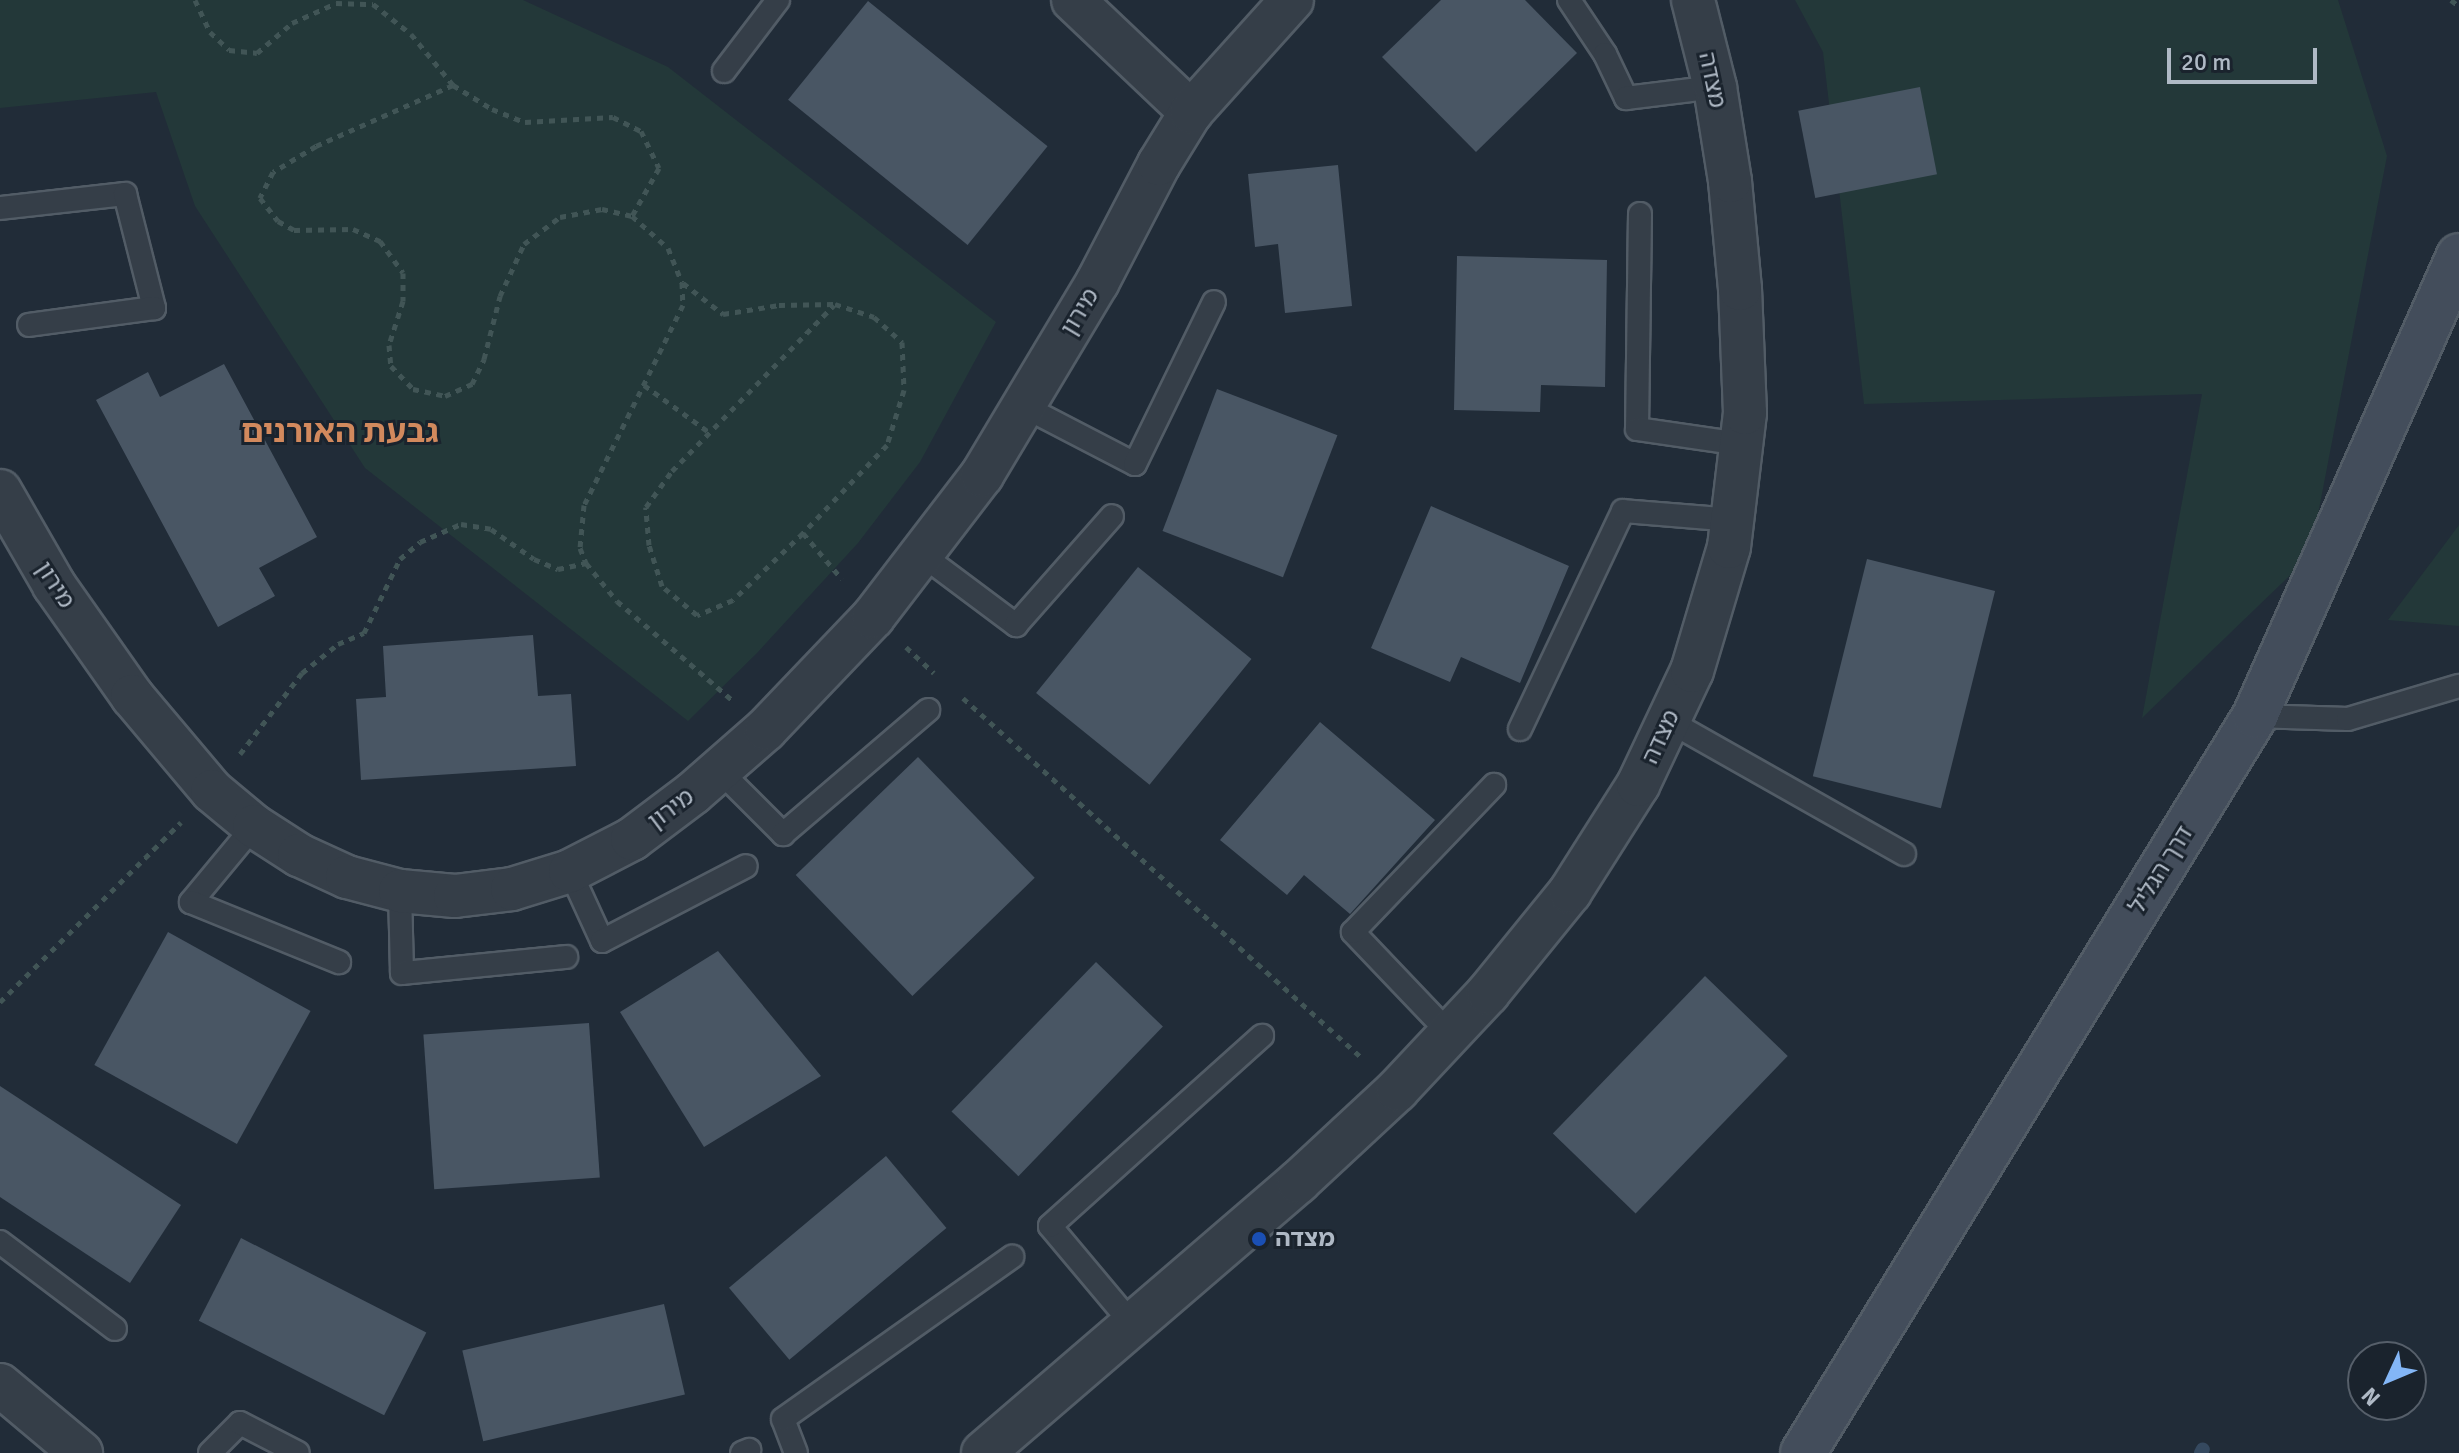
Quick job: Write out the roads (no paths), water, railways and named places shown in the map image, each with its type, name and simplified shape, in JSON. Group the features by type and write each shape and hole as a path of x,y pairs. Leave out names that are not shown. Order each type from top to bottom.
{"street":[{"path":"1073,0 1191,112"},
{"name":"מירון","path":"0,491 54,585 91,641 175,752 212,791 254,826 299,855 347,877 400,891 455,896 512,889 570,871 632,839 719,770 766,729 873,617 982,475 1097,283 1159,164 1191,112 1292,0"},
{"name":"מצדה","path":"983,1453 1298,1182 1397,1090 1488,993 1570,892 1638,785 1692,671 1729,547 1745,413 1740,289 1730,181 1715,87 1693,0"},
{"name":"דרך הגליל","path":"1803,1453 2255,716 2459,256"},
{"path":"0,1385 81,1453"}],"lane":[{"path":"724,71 778,0"},
{"path":"1569,0 1605,54 1626,98 1715,87"},
{"path":"0,208 125,194 154,308 29,325"},
{"path":"1640,214 1637,429 1741,444"},
{"path":"1023,406 1135,464 1214,302"},
{"path":"1520,729 1623,511 1732,520"},
{"path":"921,554 1016,625 1112,516"},
{"path":"2255,716 2348,719 2459,686"},
{"path":"719,770 783,834 928,710"},
{"path":"1669,721 1904,854"},
{"path":"1450,1034 1353,932 1494,785"},
{"path":"254,826 191,902 339,962"},
{"path":"570,871 602,941 746,866"},
{"path":"400,891 402,973 566,957"},
{"path":"1133,1325 1050,1226 1262,1036"},
{"path":"0,1242 115,1329"},
{"path":"796,1453 783,1419 1012,1257"},
{"path":"210,1453 240,1423 298,1453"}],"waterway":[{"path":"2201,1453 2203,1449"}],"place":[{"name":"מצדה","path":"1259,1239"}],"district":[{"name":"גבעת האורנים","path":"340,432"}]}
